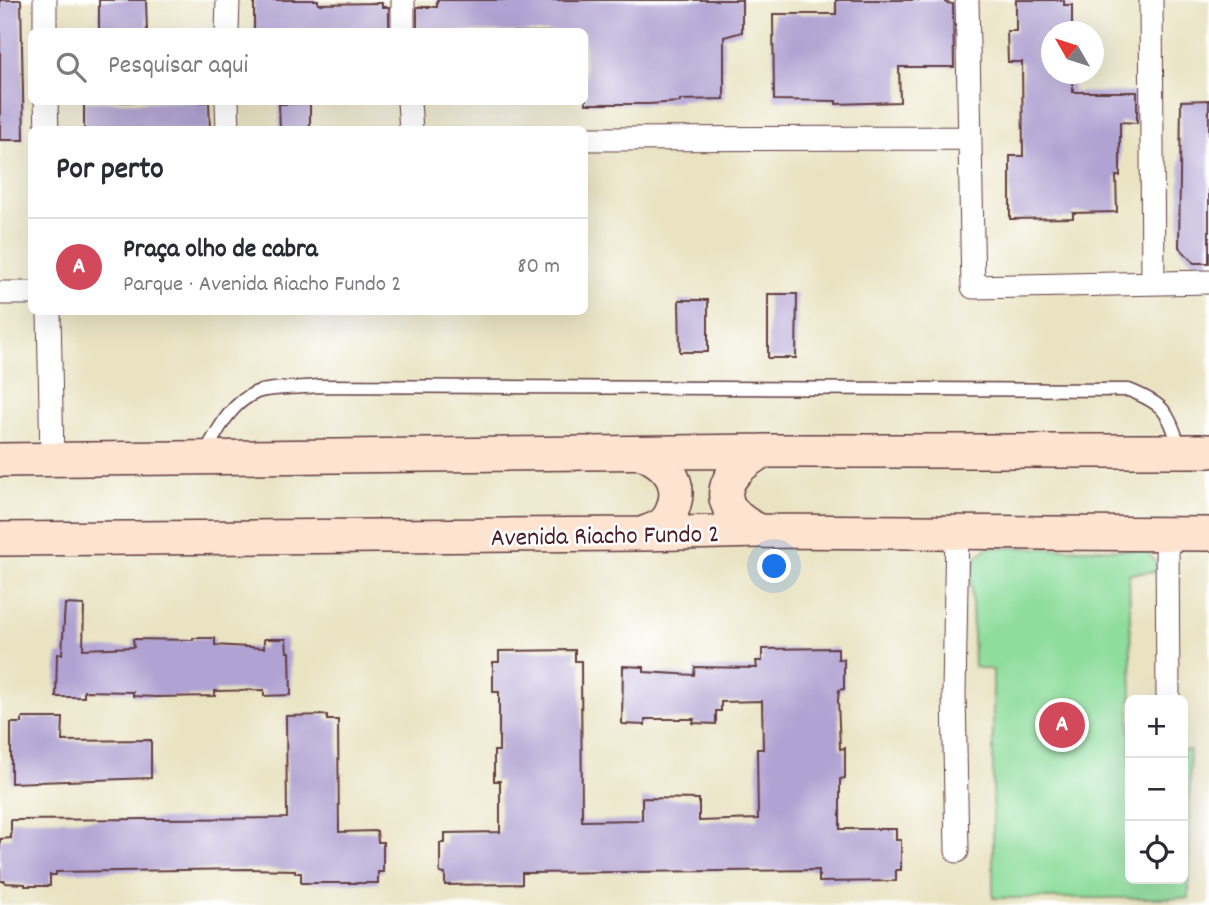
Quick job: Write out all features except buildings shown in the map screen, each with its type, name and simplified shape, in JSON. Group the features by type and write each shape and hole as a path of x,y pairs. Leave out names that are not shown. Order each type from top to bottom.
{"street":[{"path":"45,0 45,28"},
{"path":"227,28 228,0"},
{"path":"403,0 403,28"},
{"path":"967,0 973,287 1209,282"},
{"path":"1151,0 1153,284"},
{"path":"46,105 47,126"},
{"path":"227,105 228,126"},
{"path":"409,105 411,126"},
{"path":"588,139 970,138"},
{"path":"0,292 28,293"},
{"path":"49,315 52,460"},
{"path":"0,460 763,451 1195,451"},
{"path":"760,531 741,523 731,513 727,502 727,486 733,473 745,460 763,451"},
{"path":"642,534 662,525 671,515 676,498 675,481 667,468 643,453"},
{"name":"Avenida Riacho Fundo 2","path":"0,540 760,531 1209,534"},
{"path":"957,531 954,693 957,851"},
{"path":"1167,535 1168,695"}],"lane":[{"path":"202,458 222,423 239,404 258,392 319,386 1129,390 1152,399 1167,412 1195,451"}],"green space":[{"path":"989,547 1146,550 1156,563 1157,571 1129,574 1132,695 1125,695 1125,884 1188,884 1190,750 1189,898 993,898 993,670 974,667 971,568 978,555"}],"place":[{"name":"Praça olho de cabra","path":"1062,725"}]}
